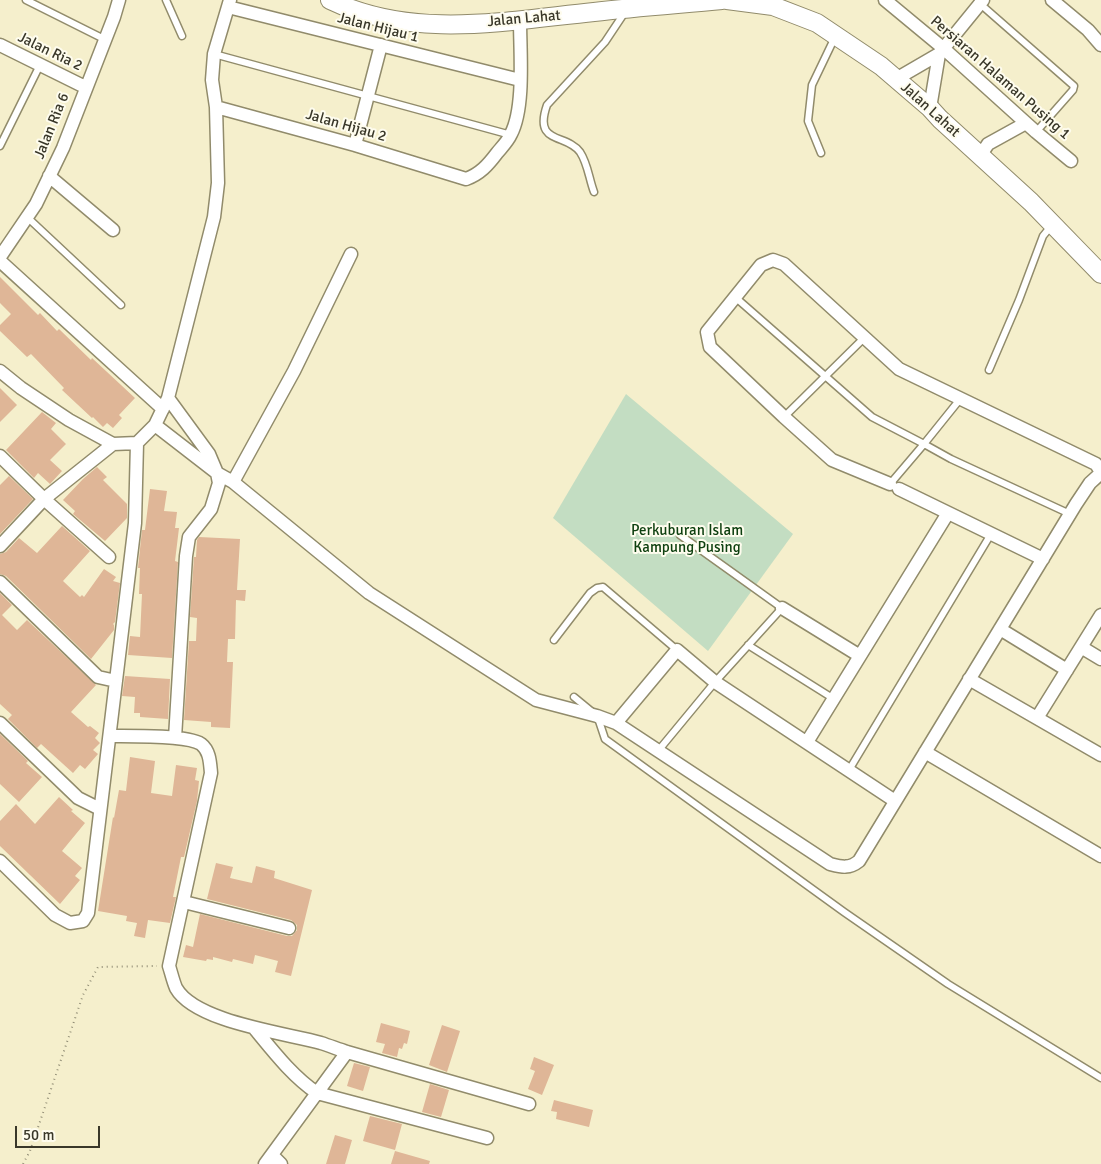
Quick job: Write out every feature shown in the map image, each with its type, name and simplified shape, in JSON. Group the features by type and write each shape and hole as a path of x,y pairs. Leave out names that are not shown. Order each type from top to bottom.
{"main road":[{"name":"Jalan Lahat","path":"330,0 348,9 380,18 418,24 500,23 594,6 627,9 722,0"},
{"name":"Jalan Lahat","path":"728,0 772,6 817,23 881,66 930,108 1031,202 1101,274"}],"street":[{"name":"Jalan Ria 6","path":"0,259 36,204 63,148 118,0"},
{"name":"Persiaran Halaman Pusing 1","path":"885,0 941,51 1071,161"},
{"path":"896,78 941,51 980,1"},
{"path":"1059,2 1101,45"},
{"path":"2,376 69,420 113,444 137,443 155,425 166,403 214,217 218,183 216,107 212,80 214,54 229,4"},
{"name":"Jalan Hijau 1","path":"229,4 520,80"},
{"path":"511,135 518,117 520,20"},
{"path":"1088,30 1100,25"},
{"name":"Jalan Ria 2","path":"0,45 85,87"},
{"path":"355,145 381,45"},
{"path":"930,108 941,51"},
{"name":"Jalan Hijau 2","path":"216,107 355,145 466,179 477,175 511,135"},
{"path":"980,156 988,144 1026,123"},
{"path":"49,176 113,230"},
{"path":"233,482 294,371 351,254"},
{"path":"0,259 166,403 209,454 217,473 219,483 211,508 189,537 186,556 175,738"},
{"path":"155,425 217,473 233,482 369,593 536,700 597,716 616,724 830,864 845,868 853,866 859,861 969,679 1043,559 1070,514 1090,483 1101,472 1096,464 899,369 784,264 773,260 761,265 707,332 710,347 832,460 894,487 1043,559"},
{"path":"0,861 56,916 70,923 83,921 88,913 136,523 137,443"},
{"path":"0,546 44,499 113,444"},
{"path":"0,456 44,499 109,557"},
{"path":"807,742 948,513"},
{"path":"0,582 98,677 116,682"},
{"path":"782,608 860,656"},
{"path":"1037,718 1101,615"},
{"path":"1000,629 1067,670"},
{"path":"1081,648 1101,659"},
{"path":"616,724 677,650 715,682 895,801"},
{"path":"969,679 1101,755"},
{"path":"0,723 78,798 100,810"},
{"path":"111,736 175,738 201,744 209,754 211,773 169,966 176,988 186,999 205,1011 254,1028 321,1043 529,1104"},
{"path":"925,752 1101,856"},
{"path":"184,902 289,928"},
{"path":"254,1028 278,1058 308,1087 317,1093 487,1138"},
{"path":"282,1164 268,1160 347,1052"}],"lane":[{"path":"26,0 104,39"},
{"path":"166,0 182,36"},
{"path":"980,1 1074,86 1073,90 1036,132"},
{"path":"594,192 586,164 580,152 574,147 554,138 545,128 544,116 548,105 605,42 627,9"},
{"path":"821,153 808,121 812,85 836,35"},
{"path":"214,54 511,135"},
{"path":"0,146 40,65"},
{"path":"27,217 121,305"},
{"path":"989,370 1019,300 1043,236 1052,224"},
{"path":"736,297 872,416 951,459 1070,514"},
{"path":"784,417 864,338"},
{"path":"894,487 924,444 961,398"},
{"path":"849,770 991,534"},
{"path":"658,751 715,682 782,608 680,535"},
{"path":"554,640 590,593 597,588 603,587 677,650"},
{"path":"748,645 834,699"},
{"path":"574,697 597,716 605,739 812,890 948,984 1101,1078"}],"path":[{"path":"23,1164 30,1150 83,995 98,967 169,966"}],"green space":[{"name":"Perkuburan Islam Kampung Pusing","path":"626,394 793,534 708,651 553,518"}],"building":[{"path":"0,277 38,315 40,313 57,331 59,329 135,398 119,415 122,418 113,428 107,423 103,427 92,418 62,390 64,388 31,354 27,357 0,331 0,325 11,314 0,303"},
{"path":"0,388 17,405 0,422"},
{"path":"42,412 56,423 51,429 66,444 50,460 62,471 50,484 38,473 34,478 6,450"},
{"path":"97,467 107,477 103,480 127,504 127,518 105,541 73,514 75,511 63,500"},
{"path":"9,476 33,499 0,534 0,485"},
{"path":"150,489 167,491 164,511 177,512 175,528 179,528 175,561 178,562 172,658 128,655 130,636 140,637 142,594 139,594 140,568 138,568 142,530 145,530"},
{"path":"62,526 90,551 63,581 80,597 82,595 84,597 104,569 116,577 113,581 120,583 115,622 113,624 114,630 91,659 6,576 0,574 0,554 6,552 19,538 37,553"},
{"path":"199,537 240,539 237,590 246,590 245,601 236,600 235,639 228,639 227,662 233,662 230,728 211,727 211,722 184,720 189,641 196,641 197,618 190,617 194,557 196,557 197,540"},
{"path":"0,593 12,605 2,615 17,630 27,620 96,685 71,712 88,727 90,726 99,733 95,738 100,743 93,750 98,754 85,769 80,765 73,773 41,744 37,748 8,719 12,715 0,704"},
{"path":"125,676 170,679 168,719 140,717 140,713 134,713 135,697 122,696"},
{"path":"0,734 28,761 26,763 42,777 19,802 0,784"},
{"path":"130,757 155,761 151,793 172,796 176,765 197,768 195,780 199,781 197,801 184,857 181,857 173,897 176,897 170,923 148,920 145,938 134,936 137,923 126,921 127,916 98,911 113,817 119,790 126,791"},
{"path":"59,797 85,823 62,851 82,868 75,876 80,880 60,904 0,846 0,821 16,804 35,824"},
{"path":"216,863 233,867 230,878 252,883 256,866 275,871 274,878 312,890 291,976 275,972 278,961 255,955 253,964 233,959 232,962 213,957 213,960 207,959 206,961 183,957 186,945 193,947 200,914 287,936 292,936 297,930 297,925 291,920 207,899"},
{"path":"381,1023 410,1031 407,1044 404,1043 402,1049 399,1048 397,1057 382,1053 385,1044 376,1042"},
{"path":"442,1025 460,1031 447,1072 429,1065"},
{"path":"534,1057 554,1065 542,1095 528,1089 535,1071 530,1069"},
{"path":"354,1063 370,1067 363,1091 347,1086"},
{"path":"430,1084 449,1090 441,1117 422,1112"},
{"path":"554,1100 593,1110 589,1127 556,1119 557,1112 551,1111"},
{"path":"370,1116 402,1124 395,1150 363,1141"},
{"path":"335,1135 352,1140 345,1164 326,1164"},
{"path":"395,1151 430,1161 429,1164 391,1164"}]}
